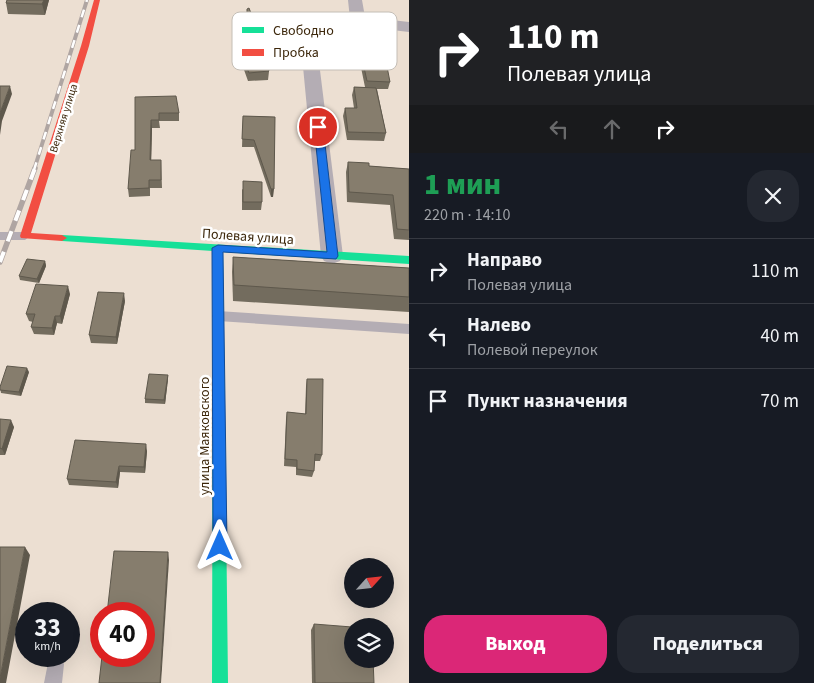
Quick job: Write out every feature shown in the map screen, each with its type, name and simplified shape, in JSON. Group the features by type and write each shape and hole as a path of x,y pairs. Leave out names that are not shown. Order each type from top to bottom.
{"street":[{"name":"Верхняя улица","path":"25,236 85,46 97,0"},
{"path":"312,70 332,256"},
{"name":"Полевая улица","path":"25,236 409,260"},
{"name":"улица Маяковского","path":"218,248 220,683"}],"lane":[{"path":"0,236 25,236"},
{"path":"218,316 409,328"},
{"path":"53,683 55,667"}],"building":[{"path":"7,0 44,0 42,4 6,3"},
{"path":"248,70 269,71 249,73"},
{"path":"365,70 388,70 390,82 367,81"},
{"path":"0,86 10,86 0,113"},
{"path":"354,87 376,88 386,133 348,132 345,108 357,108"},
{"path":"176,96 179,113 159,113 159,120 151,120 150,160 161,160 161,180 149,180 149,188 128,189 131,150 135,150 135,97"},
{"path":"243,116 275,117 274,189 271,189 254,140 242,139"},
{"path":"348,162 369,163 369,166 409,169 409,230 397,229 393,195 349,192"},
{"path":"243,181 262,182 262,202 243,202"},
{"path":"233,257 409,268 409,297 234,285"},
{"path":"27,259 45,261 37,279 19,276"},
{"path":"36,284 68,286 60,316 55,316 52,328 31,327 35,314 26,314"},
{"path":"98,292 124,293 116,337 89,335"},
{"path":"7,366 27,368 19,392 0,390"},
{"path":"149,374 168,375 164,400 145,399"},
{"path":"307,379 323,379 322,455 315,454 314,471 297,469 297,460 285,459 287,412 306,414"},
{"path":"0,419 11,420 2,449 0,448"},
{"path":"75,440 146,444 144,467 119,466 116,482 67,479"},
{"path":"0,547 25,547 0,678"},
{"path":"114,551 168,552 160,683 99,683 101,667 155,667 155,602 108,602"},
{"path":"314,624 344,626 344,668 373,668 374,683 315,683"}],"railway":[{"path":"34,170 87,0"},
{"path":"0,262 35,168"}],"traffic: fast":[{"path":"62,238 409,260"},
{"path":"218,249 220,683"}],"traffic: jam":[{"path":"62,238 25,236 85,46 97,0"}],"route":[{"path":"220,546 218,248 332,256 318,127"}]}
